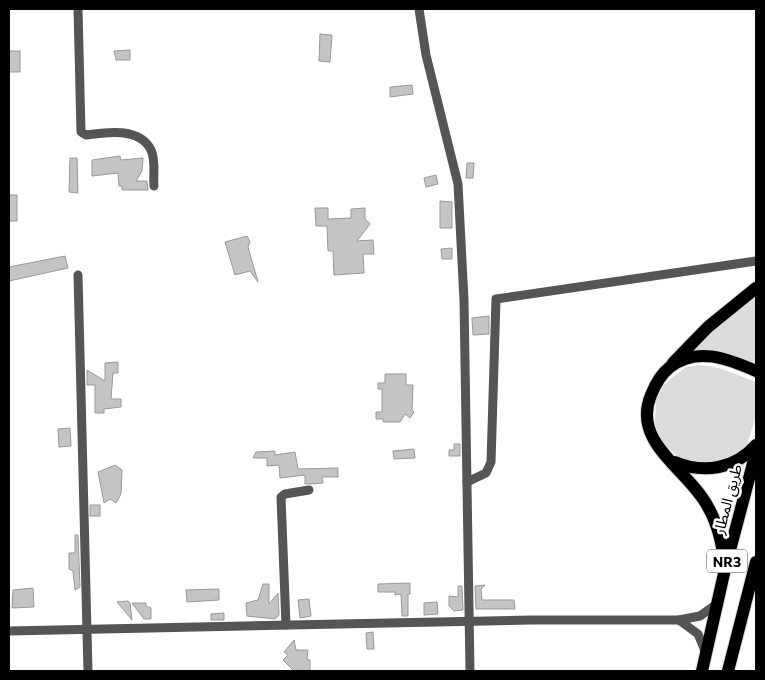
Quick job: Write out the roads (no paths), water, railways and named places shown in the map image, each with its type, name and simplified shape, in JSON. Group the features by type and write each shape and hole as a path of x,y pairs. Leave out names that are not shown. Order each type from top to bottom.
{"highway":[{"path":"725,569 717,526 708,506 683,472 666,458 650,431 647,412 652,393 664,373 702,333 756,288"},
{"path":"664,373 684,359 705,355 754,370"},
{"path":"666,458 687,466 710,468 732,463 756,445"},
{"name":"طريق المطار","path":"702,671 725,569 756,452"},
{"name":"NR3","path":"728,671 756,562"}],"street":[{"path":"78,9 81,132 86,135 124,133 142,138 151,150 154,186"},
{"path":"419,9 426,55 458,184 464,300 470,671"},
{"path":"467,482 489,470 496,299 756,261"},
{"path":"78,275 88,671"},
{"path":"286,626 281,497 285,494 309,490"},
{"path":"9,631 679,620 700,616 718,604"},
{"path":"679,620 698,634 706,655"}]}
